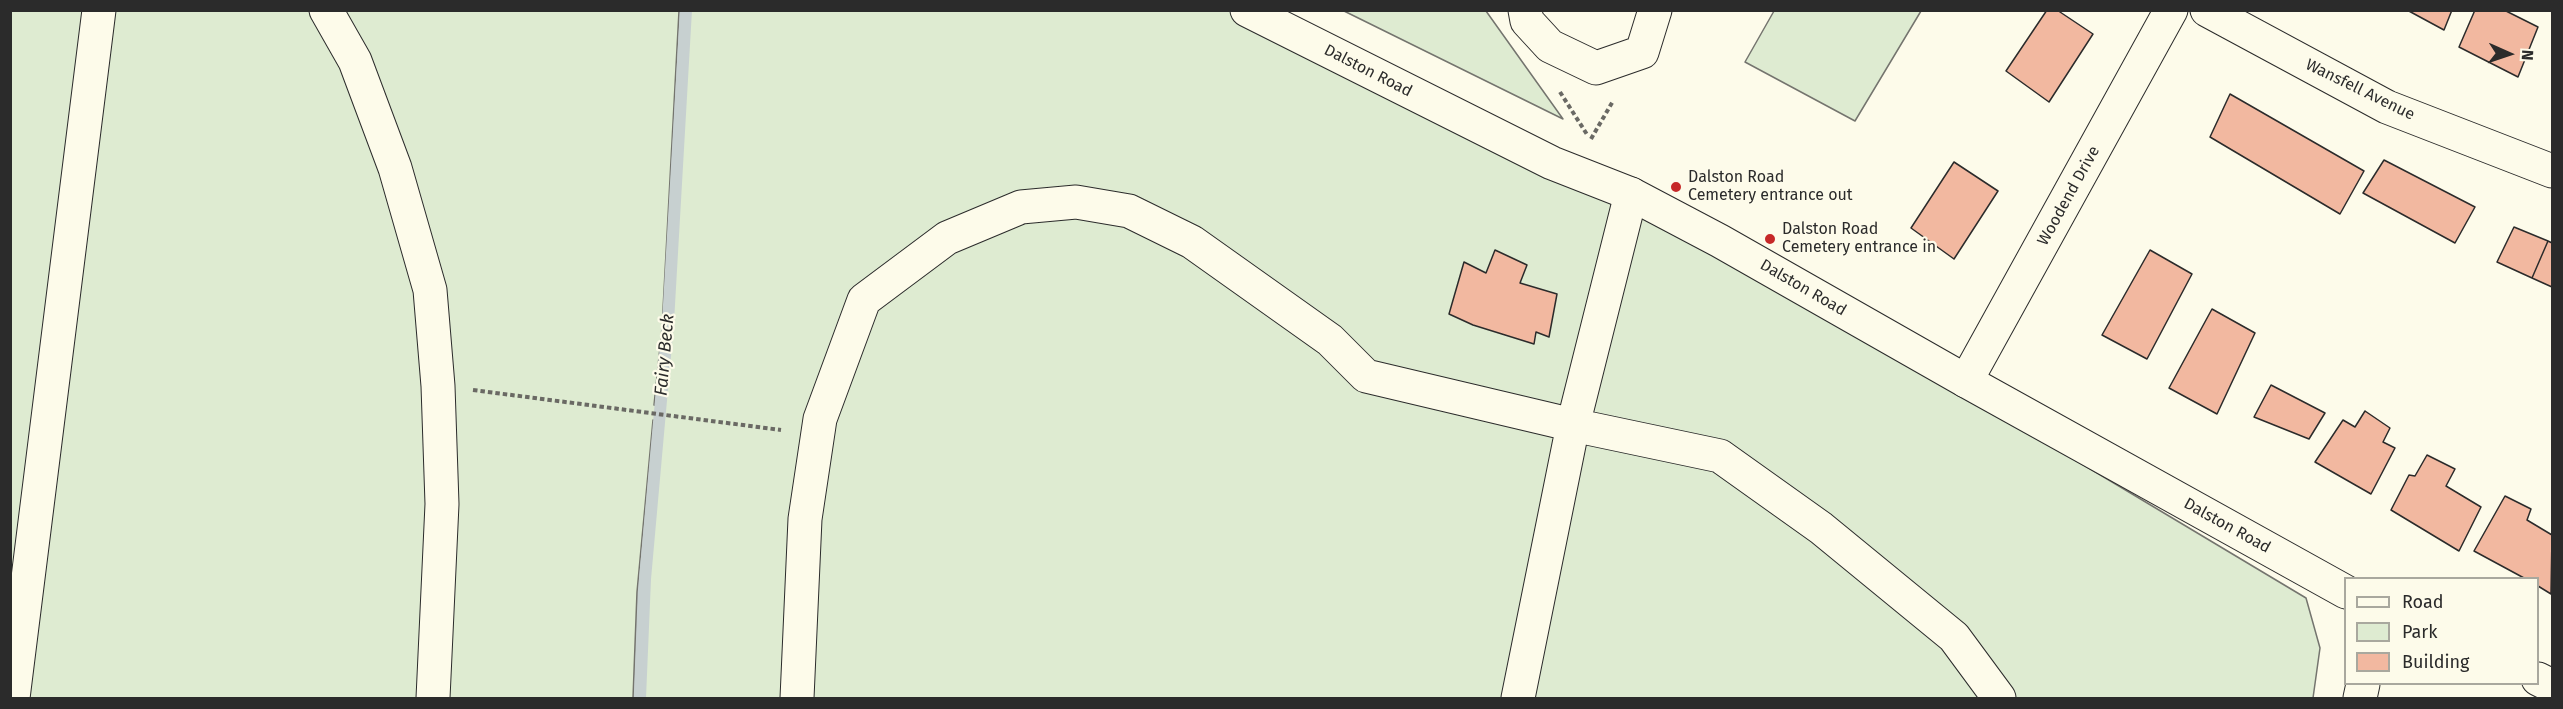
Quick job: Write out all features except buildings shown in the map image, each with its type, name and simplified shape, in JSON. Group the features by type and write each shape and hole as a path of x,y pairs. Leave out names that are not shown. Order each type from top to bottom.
{"main road":[{"path":"13,699 99,10"},
{"path":"326,10 355,60 395,168 430,290 438,386 442,504 433,699"},
{"name":"Dalston Road","path":"1247,10 1552,163 1631,194 1720,241 2344,591"},
{"path":"1525,10 1527,21 1550,46 1596,68 1642,52 1655,10"},
{"name":"Woodend Drive","path":"1966,381 2171,10"},
{"name":"Wansfell Avenue","path":"2207,10 2387,107 2553,171"},
{"path":"1518,699 1573,425 1631,194"},
{"path":"796,699 805,519 820,419 864,300 947,238 1022,207 1076,201 1129,211 1192,242 1330,340 1366,376 1573,425 1720,456 1821,528 1954,637 1999,699"},
{"path":"2539,679 2553,686"}],"path":[{"path":"438,386 818,434"}],"green space":[{"path":"10,11 1247,11 1716,245 2306,598 2320,648 2313,698 11,698"},
{"path":"1344,11 1486,11 1563,119"},
{"path":"1774,11 1921,11 1855,121 1745,62"}],"water":[{"path":"679,11 686,11 661,406 654,405 662,328"},
{"path":"653,420 659,421 645,579 640,698 633,698 637,592"}],"waterway":[{"name":"Fairy Beck","path":"640,698 645,579 668,322 686,10"}],"place":[{"name":"Dalston Road Cemetery entrance out","path":"1676,187"},
{"name":"Dalston Road Cemetery entrance in","path":"1770,239"}]}
